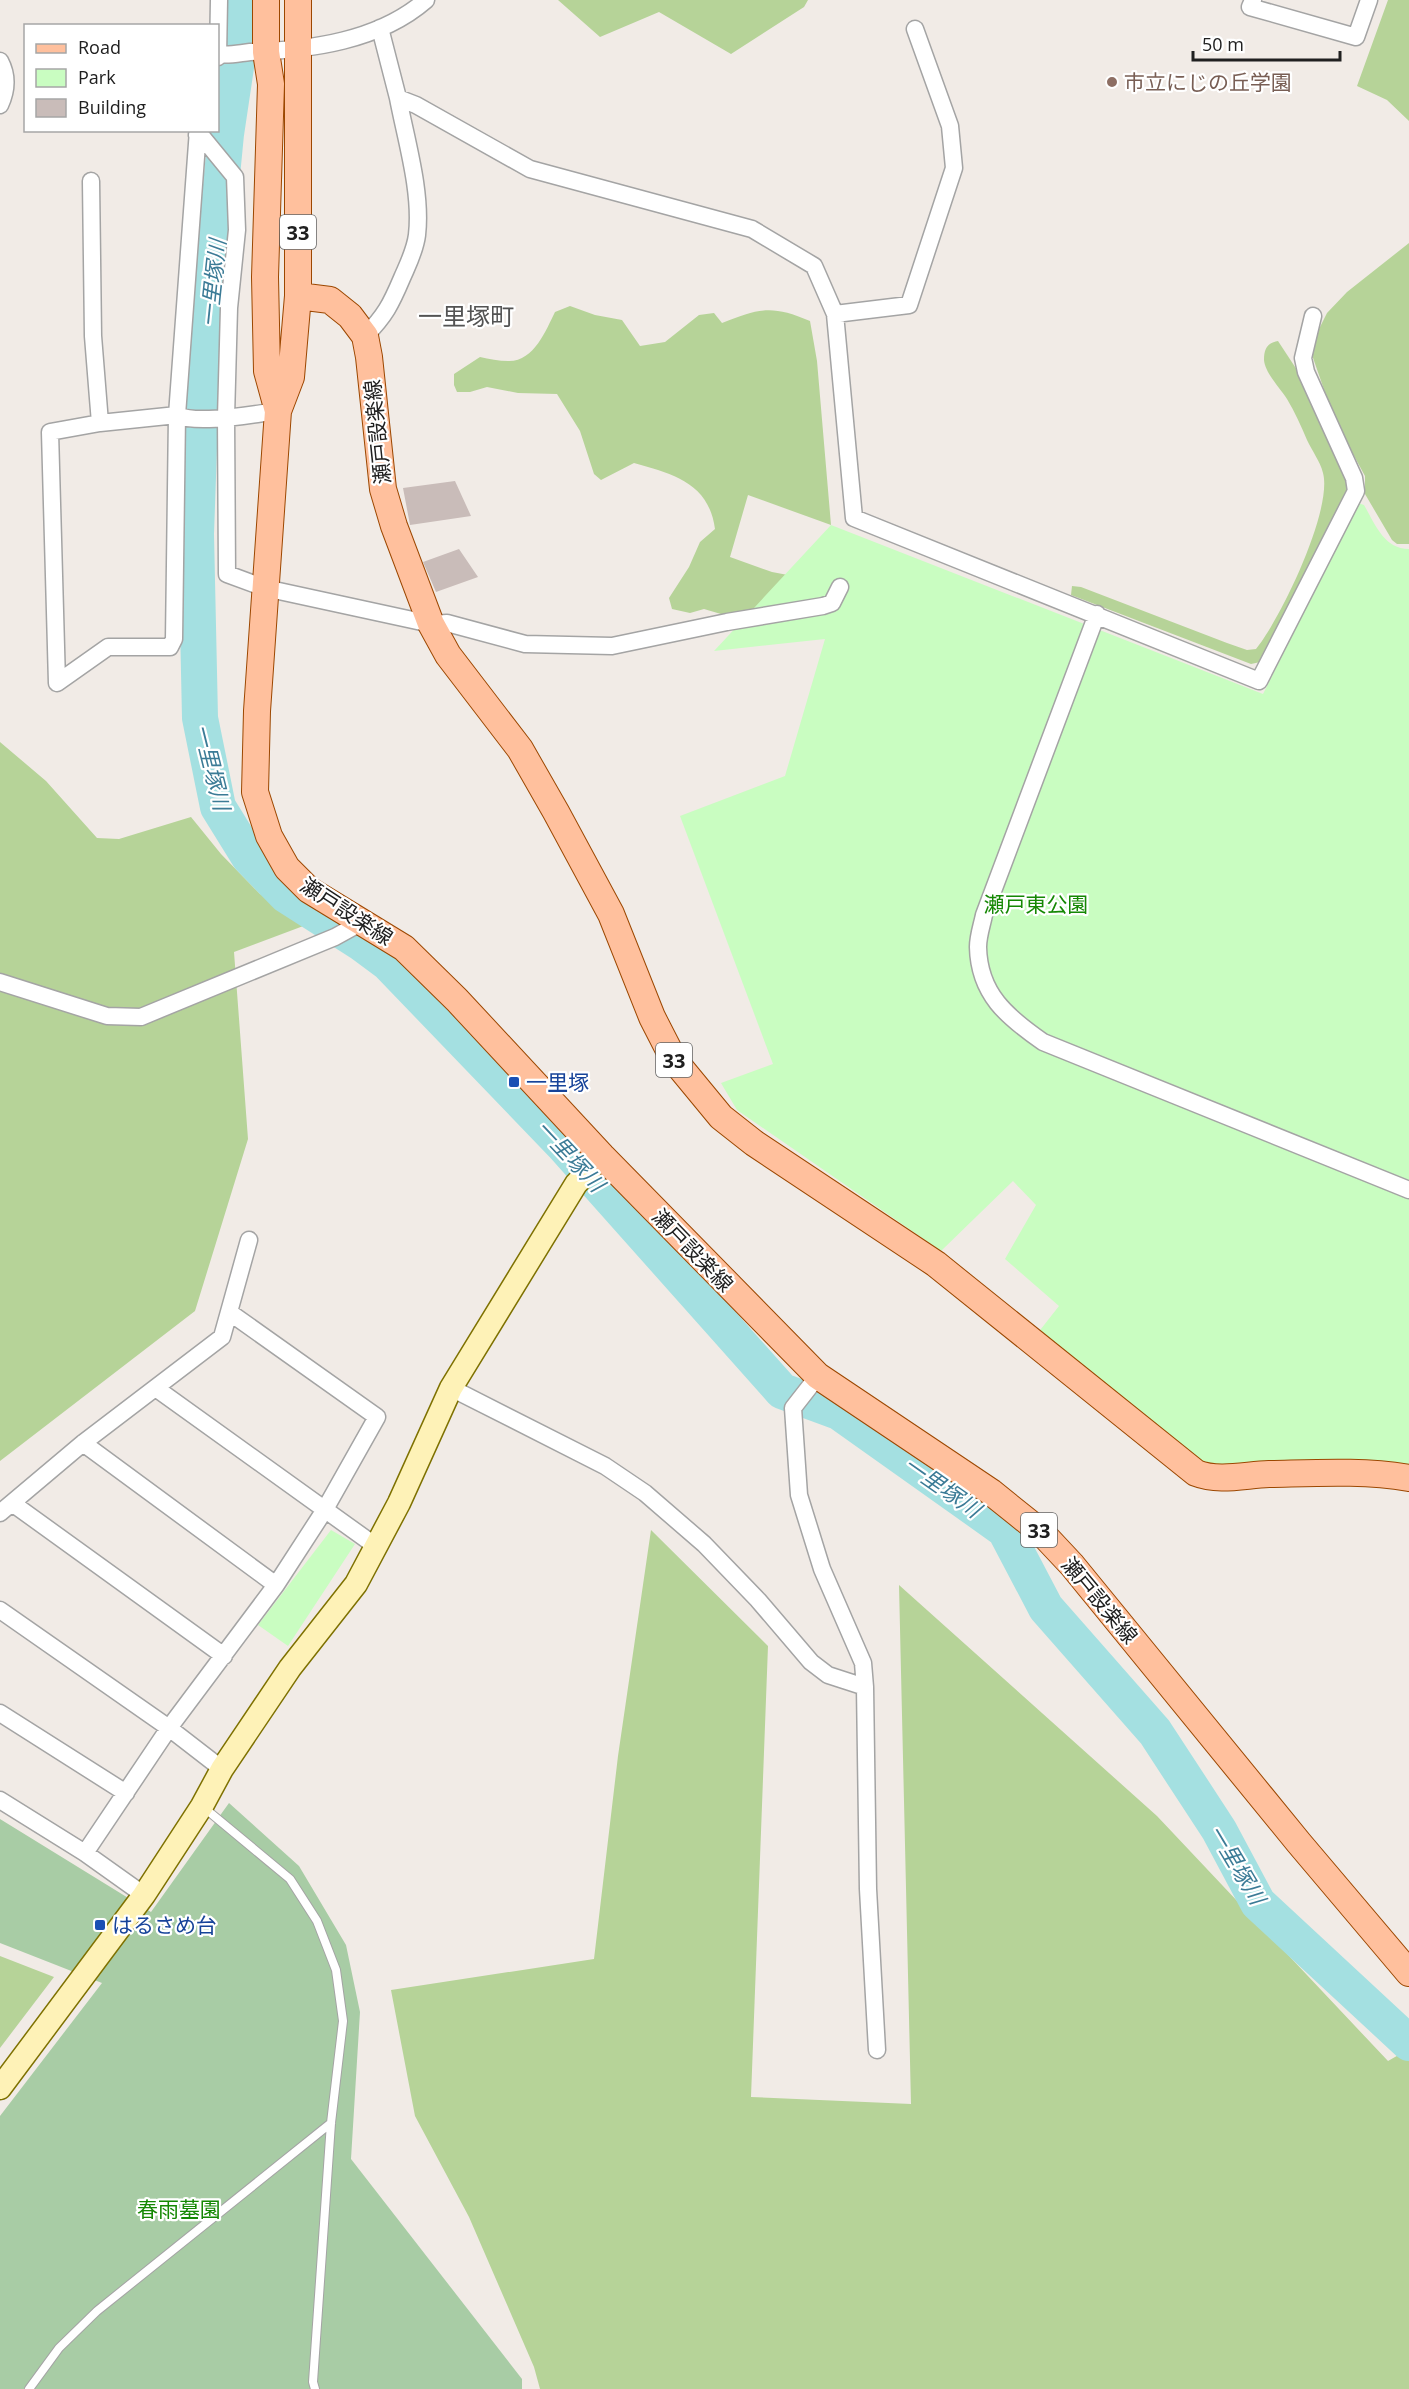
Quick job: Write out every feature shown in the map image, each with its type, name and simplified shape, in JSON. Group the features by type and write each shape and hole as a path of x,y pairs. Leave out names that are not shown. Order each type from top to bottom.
{"main road":[{"name":"瀬戸設楽線","path":"266,0 255,52 271,84 266,277 267,370 278,411"},
{"name":"瀬戸設楽線","path":"297,0 298,296 291,377 278,411 255,742 255,792 269,836 287,868 309,890 404,948 457,1000 814,1379 991,1492 1042,1533 1072,1565 1299,1843 1409,1973"},
{"name":"瀬戸設楽線","path":"298,296 330,300 350,316 365,336 383,489 393,526 431,624 447,655 520,749 611,914 652,1017 674,1060 722,1117 754,1143 936,1264 1196,1473 1210,1478 1267,1474 1380,1473 1409,1478"}],"street":[{"path":"219,0 219,24"},
{"path":"365,336 383,318 394,298 412,257 417,236 418,208 387,25 403,0"},
{"path":"219,55 298,50 328,45 387,25 411,13 426,0"},
{"path":"1253,0 1250,7 1356,37 1369,0"},
{"path":"835,314 909,305 954,168 950,126 915,29"},
{"path":"0,61 6,72 6,86 0,105"},
{"path":"398,98 416,105 530,169 752,229 814,266 835,314 854,518 1259,681 1356,491 1354,478 1306,372 1303,358 1313,316"},
{"path":"199,134 180,416 174,639 170,647 108,647 57,683 50,432 100,423 180,416 221,418 278,411"},
{"path":"199,134 235,177 237,230 221,418 227,574 266,588 431,624 447,623 525,644 612,646 727,622 824,606 832,603 840,587"},
{"path":"91,181 93,324 100,423"},
{"path":"1096,614 984,915 978,945 981,971 993,998 1013,1022 1043,1042 1409,1190"},
{"path":"0,982 107,1016 141,1017 335,937 362,923"},
{"path":"0,2088 144,1894 202,1806 222,1769 290,1668 356,1584 377,1547 451,1388 576,1184 602,1156"},
{"path":"224,1656 6,1508 83,1443 222,1337 249,1240"},
{"path":"85,1853 169,1728 276,1585 324,1511 377,1417 229,1312"},
{"path":"814,1379 793,1408 799,1495 822,1569 862,1663 865,1687 868,1889 877,2050"},
{"path":"451,1388 605,1466 645,1493 704,1544 758,1599 811,1662 828,1675 865,1687"},
{"path":"156,1389 377,1547"},
{"path":"83,1443 276,1585"},
{"path":"0,1610 169,1728 222,1769"},
{"path":"0,1713 126,1793"},
{"path":"0,1800 85,1853 144,1894"}],"lane":[{"path":"202,1806 290,1879 317,1921 336,1970 343,2021 332,2123 313,2382 315,2389"},
{"path":"29,2389 59,2348 97,2311 332,2123"}],"green space":[{"path":"558,0 808,0 804,7 731,54 659,12 600,37"},
{"path":"1388,0 1409,0 1409,121 1387,100 1357,86"},
{"path":"1409,243 1409,544 1397,544 1392,540 1365,494 1365,476 1335,421 1312,355 1319,329 1327,313 1347,292"},
{"path":"570,306 595,315 622,320 640,346 665,342 699,315 714,313 722,323 746,314 766,310 786,312 810,321 817,361 831,525 748,495 730,557 772,572 814,580 827,585 731,617 704,609 690,613 672,609 669,598 689,567 700,542 715,529 711,513 697,491 687,483 662,471 634,463 601,480 594,474 580,431 557,394 518,393 487,387 470,392 457,392 454,385 454,374 480,357 508,361 525,356 538,344 555,312"},
{"path":"1278,341 1299,373 1347,476 1348,492 1265,661 1251,664 1071,595 1072,586 1081,587 1227,643 1247,650 1256,649 1278,614 1302,564 1313,537 1324,490 1320,464 1290,404 1265,365 1264,356 1267,347"},
{"name":"瀬戸東公園","path":"1358,503 1364,505 1376,527 1387,540 1400,548 1409,549 1409,1469 1224,1469 1189,1457 1037,1334 1059,1306 1005,1259 1036,1205 1013,1181 941,1251 737,1110 721,1083 773,1064 680,816 785,776 825,639 714,651 831,525 1263,694"},
{"path":"0,742 46,781 97,838 119,839 191,817 221,854 260,894 314,922 234,952 248,1139 195,1311 0,1461"},
{"path":"331,1530 355,1544 288,1646 258,1625"},
{"path":"651,1530 768,1646 751,2097 911,2104 899,1585 1157,1816 1388,2061 1409,2049 1409,2389 540,2389 534,2367 469,2217 415,2116 391,1990 594,1959 618,1756"},
{"name":"春雨墓園","path":"229,1803 299,1866 346,1945 360,2012 351,2159 522,2379 522,2389 0,2389 0,2116 102,1983 0,1943 0,1819 151,1912"},
{"path":"0,1956 54,1977 0,2048"}],"building":[{"path":"455,481 471,516 410,525 403,488"},
{"path":"459,549 478,577 436,592 423,562"}],"waterway":[{"name":"一里塚川","path":"239,0 242,27 226,134 201,391 196,534 200,718 218,807 249,857 286,895 388,963 564,1146 782,1391 839,1412 1005,1530 1046,1608 1155,1732 1219,1830 1258,1903 1409,2043"}],"place":[{"name":"市立にじの丘学園","path":"1112,82"},
{"name":"一里塚","path":"514,1082"},
{"name":"はるさめ台","path":"100,1925"}],"district":[{"name":"一里塚町","path":"466,315"}]}
